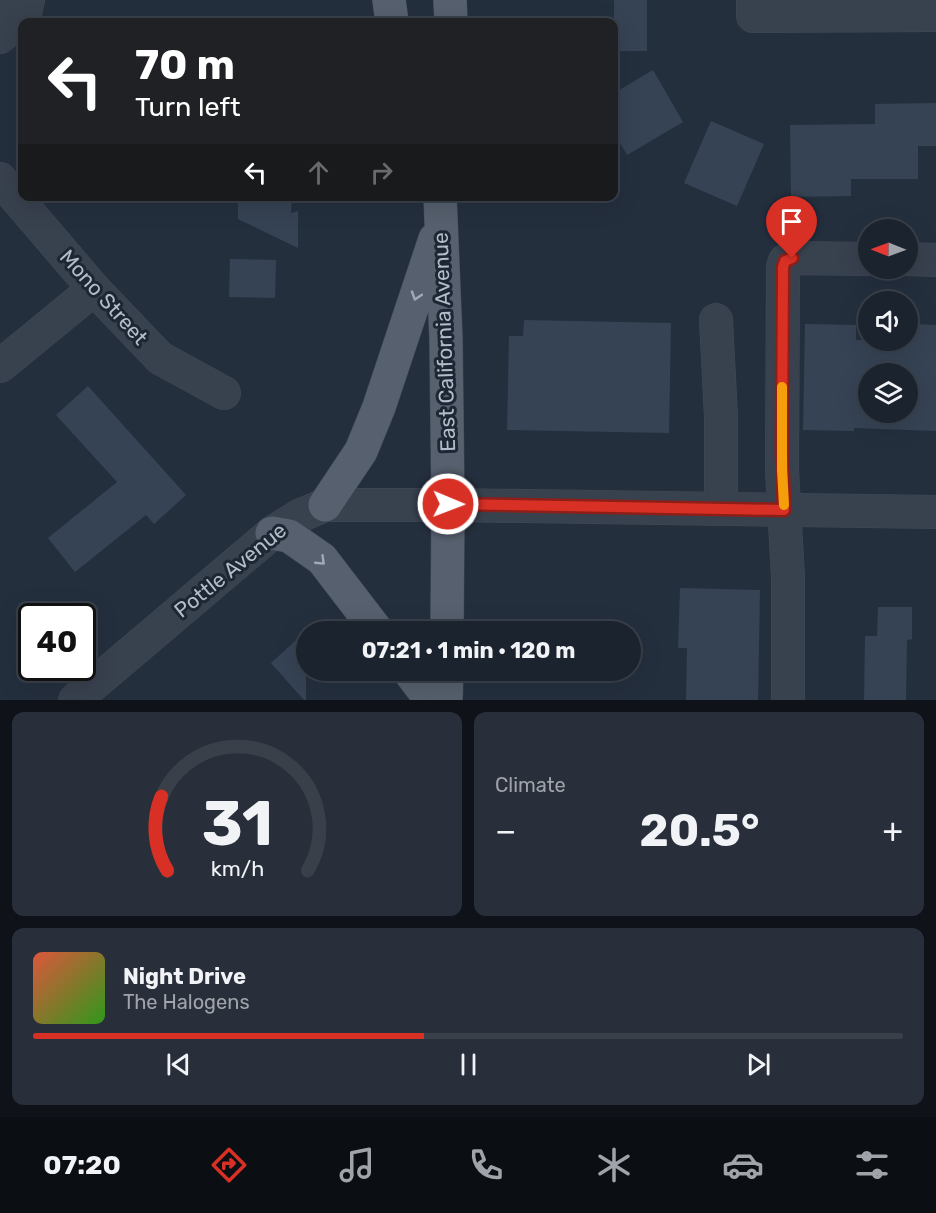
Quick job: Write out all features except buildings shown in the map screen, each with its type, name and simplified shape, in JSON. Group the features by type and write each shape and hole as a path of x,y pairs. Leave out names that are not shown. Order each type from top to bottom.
{"main road":[{"path":"389,0 391,18"},
{"path":"450,0 451,18"},
{"path":"325,506 361,451 379,407 440,208"},
{"name":"East California Avenue","path":"440,208 446,339 447,621"},
{"path":"272,533 289,536 322,560 369,621"},
{"path":"416,681 431,700"},
{"path":"447,681 447,700"}],"street":[{"path":"0,3 4,0"},
{"path":"23,18 28,0"},
{"path":"753,8 936,15"},
{"path":"0,37 18,22"},
{"name":"Mono Street","path":"0,179 18,200"},
{"name":"Mono Street","path":"19,201 94,289 160,358 224,393"},
{"path":"788,700 788,577 782,470 783,267 785,261 792,258 858,259"},
{"path":"918,259 936,260"},
{"path":"0,366 94,289"},
{"path":"716,320 721,417 721,509"},
{"name":"Pottle Avenue","path":"75,700 272,533 299,516 325,506 448,504 936,512"}],"slow traffic":[{"path":"782,387 784,505"}],"route":[{"path":"448,504 784,510 782,470 783,267 785,261 792,258"}]}
